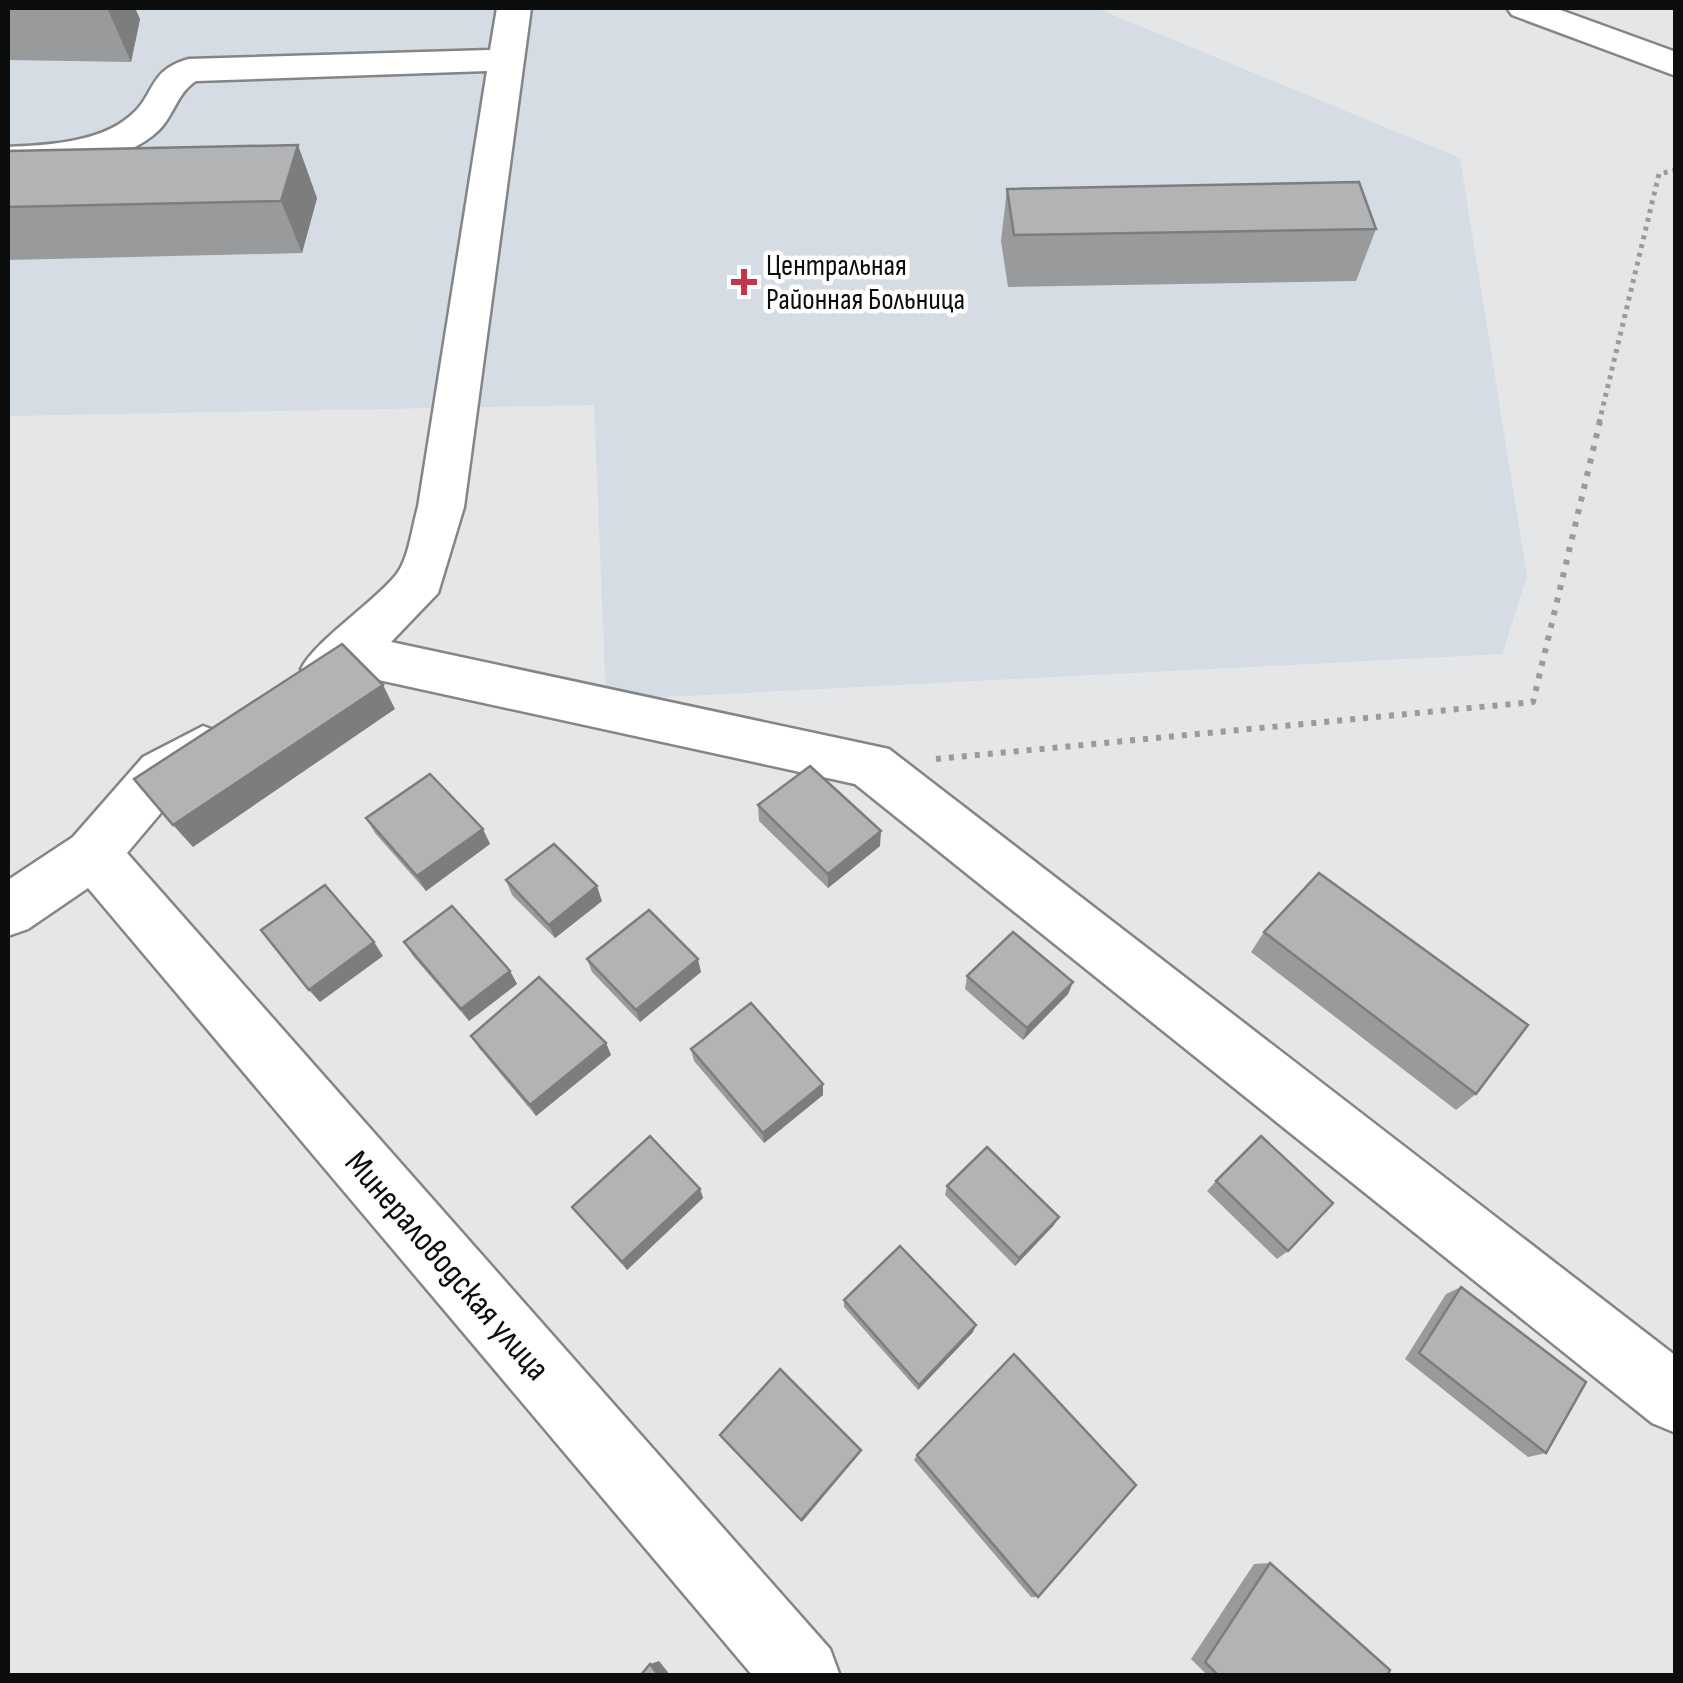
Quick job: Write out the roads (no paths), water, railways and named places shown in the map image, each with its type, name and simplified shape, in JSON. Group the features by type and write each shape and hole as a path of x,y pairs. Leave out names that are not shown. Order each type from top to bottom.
{"street":[{"path":"289,694 349,652 421,580 441,507 514,8"},
{"path":"1524,8 1676,65"},
{"path":"8,158 34,158 128,136 150,118 159,93 172,77 189,70 507,60"},
{"path":"349,652 870,765 1676,1400"},
{"path":"8,910 93,854 162,773 243,724"},
{"name":"Минераловодская улица","path":"93,854 803,1676"}],"place":[{"name":"Центральная Районная Больница","path":"744,282"}]}
